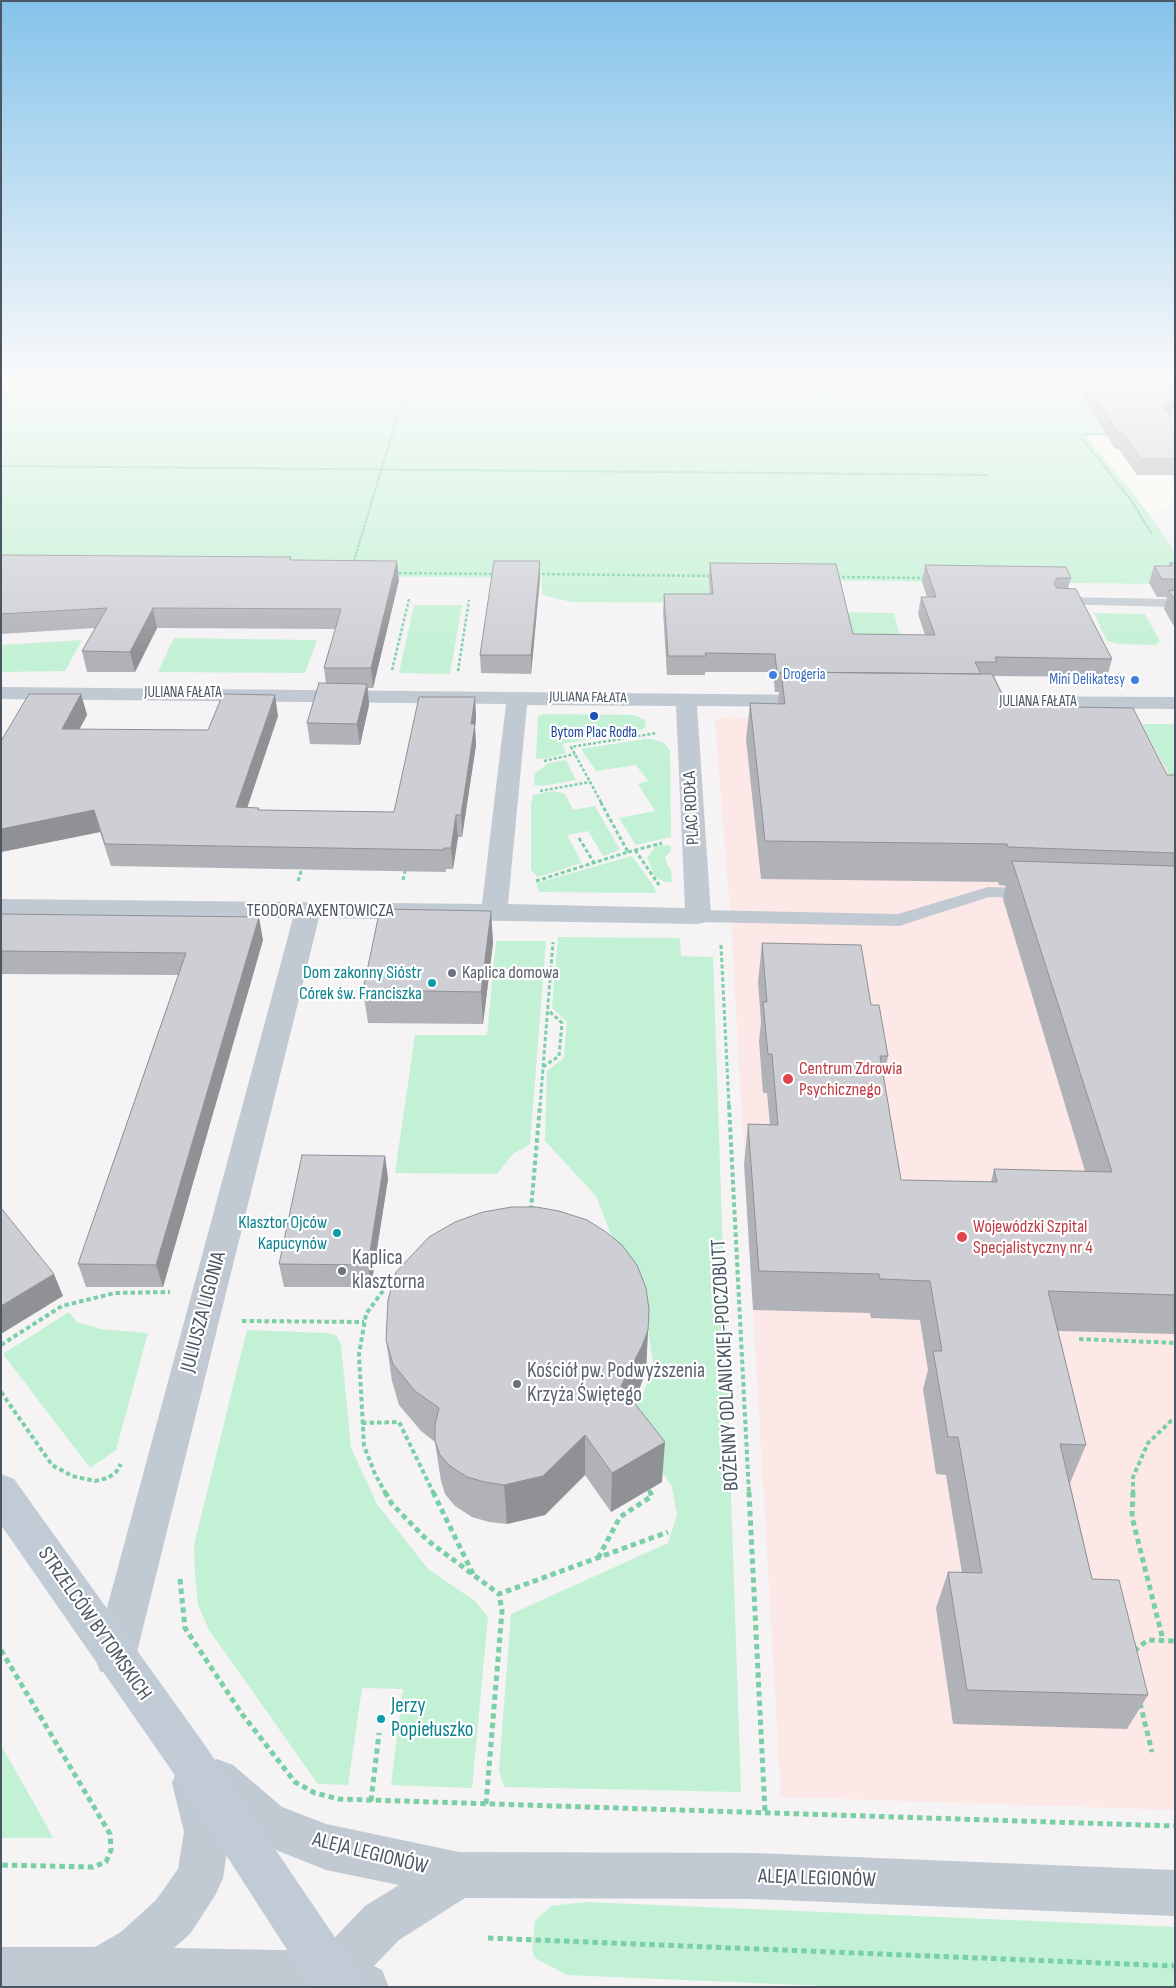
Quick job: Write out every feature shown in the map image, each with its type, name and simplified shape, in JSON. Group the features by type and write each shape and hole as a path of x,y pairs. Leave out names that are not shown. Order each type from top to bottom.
{"main road":[{"name":"STRZELCÓW BYTOMSKICH","path":"1,1492 346,1983"}],"street":[{"name":"JULIANA FAŁATA","path":"1,693 517,697 687,709 837,701"},
{"path":"494,912 517,697"},
{"name":"JULIANA FAŁATA","path":"945,702 1119,710 1175,703"},
{"name":"PLAC RODŁA","path":"687,709 709,916"},
{"name":"TEODORA AXENTOWICZA","path":"1,907 303,896 494,912 709,916"},
{"name":"JULIUSZA LIGONIA","path":"115,1656 303,896"},
{"name":"ALEJA LEGIONÓW","path":"187,1756 267,1824 326,1847 460,1875 754,1876 1175,1893"},
{"name":"STRZELCÓW BYTOMSKICH","path":"100,1971 138,1949 173,1917 200,1878 207,1832 187,1756"},
{"name":"ALEJA LEGIONÓW","path":"346,1983 382,1923 460,1875"},
{"path":"1,1971 100,1971 346,1983"}],"lane":[{"path":"1058,601 1175,603"},
{"path":"709,916 899,920 988,892 1047,894"}],"path":[{"path":"350,572 381,471"},
{"path":"536,471 988,476"},
{"path":"1108,471 1131,500 1152,534"},
{"path":"390,573 500,574"},
{"path":"530,574 719,576"},
{"path":"828,577 928,578"},
{"path":"390,678 409,599"},
{"path":"457,679 469,600"},
{"path":"628,852 571,746 672,730 672,719 687,709"},
{"path":"538,762 575,754"},
{"path":"538,791 590,782"},
{"path":"579,838 594,863"},
{"path":"530,882 667,842"},
{"path":"635,850 662,889"},
{"path":"303,865 303,896"},
{"path":"402,884 405,872"},
{"name":"BOŻENNY ODLANICKIEJ-POCZOBUTT","path":"709,916 765,1812"},
{"path":"531,1216 553,938"},
{"path":"543,1067 559,1056 562,1023 547,1010"},
{"path":"399,1275 391,1280 366,1314 364,1322 359,1354 364,1446 375,1474 392,1504 427,1540 499,1594 502,1611 486,1804"},
{"path":"1,1345 62,1306 82,1300 115,1293 173,1292 170,1301"},
{"path":"238,1331 243,1312"},
{"path":"240,1321 364,1322"},
{"path":"1080,1339 1175,1343"},
{"path":"1,1392 52,1465 72,1476 95,1481 108,1478 116,1472 125,1457"},
{"path":"1163,1640 1132,1517 1133,1476 1148,1442 1175,1420"},
{"path":"362,1423 399,1422 473,1575"},
{"path":"598,1558 620,1517 652,1496 649,1490"},
{"path":"499,1594 668,1532"},
{"path":"181,1571 179,1587 185,1628 242,1714 295,1782 315,1793 339,1799 371,1801 1175,1826"},
{"path":"1128,1657 1148,1640 1175,1641"},
{"path":"1,1650 110,1834 111,1850 106,1862 93,1867 1,1865"},
{"path":"1138,1695 1152,1752"},
{"path":"371,1801 379,1733"},
{"path":"488,1938 1175,1966"}],"shaded area":[{"path":"1114,471 1175,471 1175,498 1157,514 1149,514"},
{"name":"Wojewódzki Szpital Specjalistyczny nr 4","path":"722,717 1140,720 1175,786 1175,1810 781,1797 731,924 715,722"}],"green space":[{"path":"1,471 1114,471 1149,514 1175,552 1175,581 1166,584 679,579 709,580 711,600 703,603 571,602 542,595 542,578 1,573"},
{"path":"414,605 462,605 450,674 399,673"},
{"path":"834,612 894,613 901,639 849,643"},
{"path":"1094,613 1145,614 1160,641 1155,645 1118,644 1107,641"},
{"path":"174,638 317,640 305,673 158,672"},
{"path":"82,640 65,671 1,672 1,645"},
{"path":"544,714 634,715 645,720 646,726 642,730 562,744 566,753 536,759 538,716"},
{"path":"1142,724 1175,724 1175,786"},
{"path":"645,739 664,743 670,750 671,837 636,845 619,818 655,811 638,784 648,781 636,765 596,771 581,749"},
{"path":"566,760 576,780 542,786 534,785 535,773 549,763"},
{"path":"553,791 565,794 573,810 595,806 620,850 603,856 588,831 567,835 582,863 538,877 531,870 531,805 533,795"},
{"path":"656,846 671,846 670,852 665,857 671,869 672,882 665,882 655,877 647,858"},
{"path":"632,856 655,888 656,893 540,892 537,887 537,883"},
{"path":"558,937 680,938 681,956 713,957 741,1792 504,1787 499,1771 511,1614 668,1543 677,1515 672,1487 627,1417 643,1394 653,1363 648,1329 596,1196 545,1141 547,1071 564,1058 567,1022 552,1008"},
{"path":"496,941 546,941 530,1144 513,1154 497,1174 395,1173 415,1035 487,1035"},
{"path":"69,1312 77,1322 100,1329 148,1333 116,1450 90,1468 3,1354"},
{"path":"247,1330 336,1335 341,1345 351,1448 377,1504 428,1569 475,1601 488,1617 472,1788 391,1785 403,1689 362,1688 348,1785 318,1784 209,1630 198,1605 194,1545"},
{"path":"1,1745 44,1821 53,1838 1,1838"},
{"path":"586,1902 1175,1927 1175,1987 848,1987 567,1975 535,1958 532,1950 535,1921 551,1906"}],"building":[{"path":"1,555 291,557 290,560 397,561 371,668 324,668 341,609 153,608 130,652 82,651 107,608 1,614"},
{"path":"494,561 540,561 531,655 480,655"},
{"path":"710,563 836,564 853,634 935,635 921,597 936,597 925,565 1066,567 1071,578 1057,578 1054,584 1057,588 1076,589 1112,659 995,657 997,662 975,662 981,674 777,673 775,654 705,653 706,656 668,656 664,594 713,594"},
{"path":"1170,563 1175,563 1175,579 1162,579 1154,566 1172,566"},
{"path":"1175,590 1175,600 1169,591"},
{"path":"781,672 992,674 1008,706 1133,708 1167,775 1175,775 1175,853 1008,847 1007,844 765,841 750,703 785,704"},
{"path":"319,683 367,684 357,724 307,723"},
{"path":"29,694 81,694 62,729 208,730 223,694 275,695 236,807 259,808 258,810 394,812 419,697 475,697 471,724 475,724 461,815 456,815 451,848 444,848 444,850 105,844 94,810 1,829 1,741"},
{"path":"1012,861 1175,866 1175,1295 1048,1291 1086,1445 1060,1444 1092,1579 1119,1580 1148,1695 967,1690 948,1572 982,1573 958,1437 948,1437 933,1351 942,1351 930,1281 880,1279 879,1274 759,1271 748,1124 778,1125 772,1054 768,1054 763,1002 767,1002 762,943 861,945 871,1005 879,1005 888,1056 880,1056 901,1180 997,1182 994,1169 1112,1172"},
{"path":"380,909 491,911 481,992 363,990"},
{"path":"1,914 259,917 156,1265 78,1264 186,953 1,951"},
{"name":"Klasztor Ojców Kapucynów","path":"302,1155 385,1156 368,1265 279,1264"},
{"name":"Kościół pw. Podwyższenia Krzyża Świętego","path":"512,1207 536,1207 559,1211 587,1220 622,1245 637,1265 646,1288 649,1309 648,1330 642,1346 621,1386 665,1442 612,1473 585,1435 543,1476 504,1485 467,1477 450,1466 440,1455 435,1441 435,1425 439,1408 415,1391 393,1364 386,1340 388,1300 396,1272 429,1237 455,1222 483,1212"},
{"path":"1,1208 54,1274 1,1306"}],"place":[{"name":"Drogeria","path":"773,675"},
{"name":"Mini Delikatesy","path":"1135,680"},
{"name":"Bytom Plac Rodła","path":"594,716"},
{"name":"Kaplica domowa","path":"452,973"},
{"name":"Dom zakonny Sióstr Córek św. Franciszka","path":"432,983"},
{"name":"Centrum Zdrowia Psychicznego","path":"788,1079"},
{"name":"Klasztor Ojców Kapucynów","path":"337,1233"},
{"name":"Wojewódzki Szpital Specjalistyczny nr 4","path":"962,1237"},
{"name":"Kaplica klasztorna","path":"342,1271"},
{"name":"Kościół pw. Podwyższenia Krzyża Świętego","path":"517,1384"},
{"name":"Jerzy Popiełuszko","path":"381,1719"}]}
